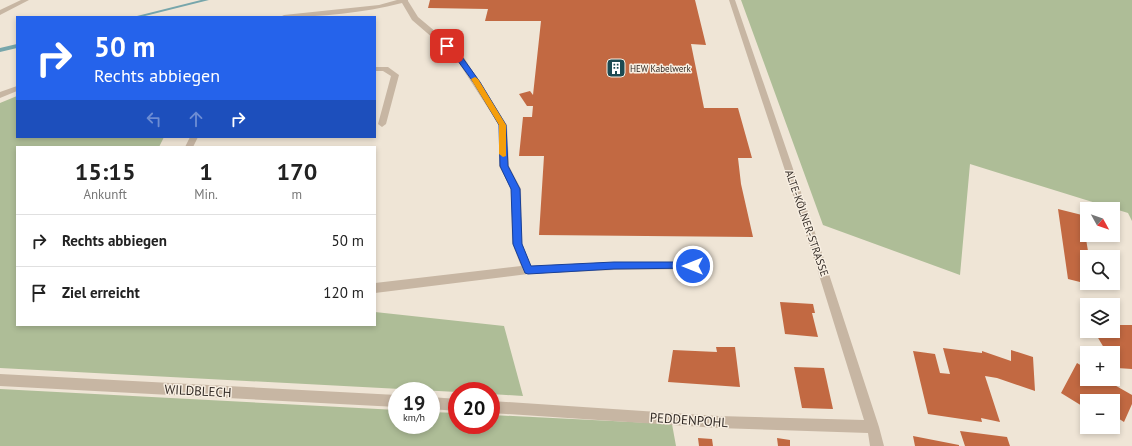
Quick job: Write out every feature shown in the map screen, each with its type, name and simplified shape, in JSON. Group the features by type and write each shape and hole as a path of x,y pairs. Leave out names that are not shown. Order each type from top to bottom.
{"street":[{"path":"0,13 26,0"},
{"path":"294,16 379,7 405,0 415,18 458,55 502,125 504,166 516,189 517,244 528,270"},
{"name":"ALTE-KÖLNER-STRASSE","path":"732,0 820,262 878,446"},
{"path":"376,69 385,69 395,75 382,124"},
{"path":"0,95 16,88"},
{"path":"376,288 528,270 614,266 693,266"},
{"name":"WILDBLECH","path":"0,380 388,402"},
{"name":"PEDDENPOHL","path":"500,407 718,422 873,427"}],"green space":[{"path":"741,0 1132,0 1132,221 1128,213 1120,211 1120,202 1093,202 970,164 960,275 823,225"},
{"path":"16,96 16,138 164,138 160,146 16,146 16,326 376,326 376,312 504,326 523,396 500,395 500,382 448,382 448,392 440,391 440,382 388,382 388,388 0,368 0,103"},
{"path":"0,389 388,410 388,434 440,434 440,412 448,413 448,434 500,434 500,415 672,424 676,446 0,446"}],"building":[{"name":"HEW Kabelwerk","path":"430,0 695,0 706,45 691,44 704,108 738,108 752,158 738,158 741,184 753,237 539,235 544,156 519,156 523,117 532,117 533,106 527,106 519,94 530,91 533,95 541,21 485,21 488,9 428,8"},
{"path":"1058,209 1080,214 1080,242 1086,242 1088,250 1080,250 1080,282 1068,279"},
{"path":"780,302 813,304 815,313 812,313 818,337 785,334"},
{"path":"1120,325 1132,325 1132,369 1120,368 1120,346 1103,346 1098,338 1120,338"},
{"path":"716,347 735,347 740,387 668,382 673,350 717,352"},
{"path":"943,348 982,353 982,351 1011,361 1011,350 1033,357 1035,391 997,378 985,376 1000,422 981,418 982,422 928,414 913,351 935,354 940,373 950,374"},
{"path":"1077,363 1080,365 1080,386 1116,386 1132,395 1132,404 1124,422 1120,419 1120,394 1080,394 1080,405 1061,393"},
{"path":"794,367 824,368 833,409 802,408"},
{"path":"960,431 1007,437 1010,446 965,446"},
{"path":"913,436 959,445 959,446 915,446"},
{"path":"698,438 712,439 713,446 699,446"},
{"path":"777,438 790,440 790,446 778,446"}],"waterway":[{"path":"139,16 207,0"},
{"path":"0,50 16,46"}],"slow traffic":[{"path":"475,79 502,125 503,154"}],"place":[{"name":"HEW Kabelwerk","path":"616,68"}],"route":[{"path":"447,46 458,55 502,125 504,166 516,189 517,244 528,270 614,266 693,266"}]}
